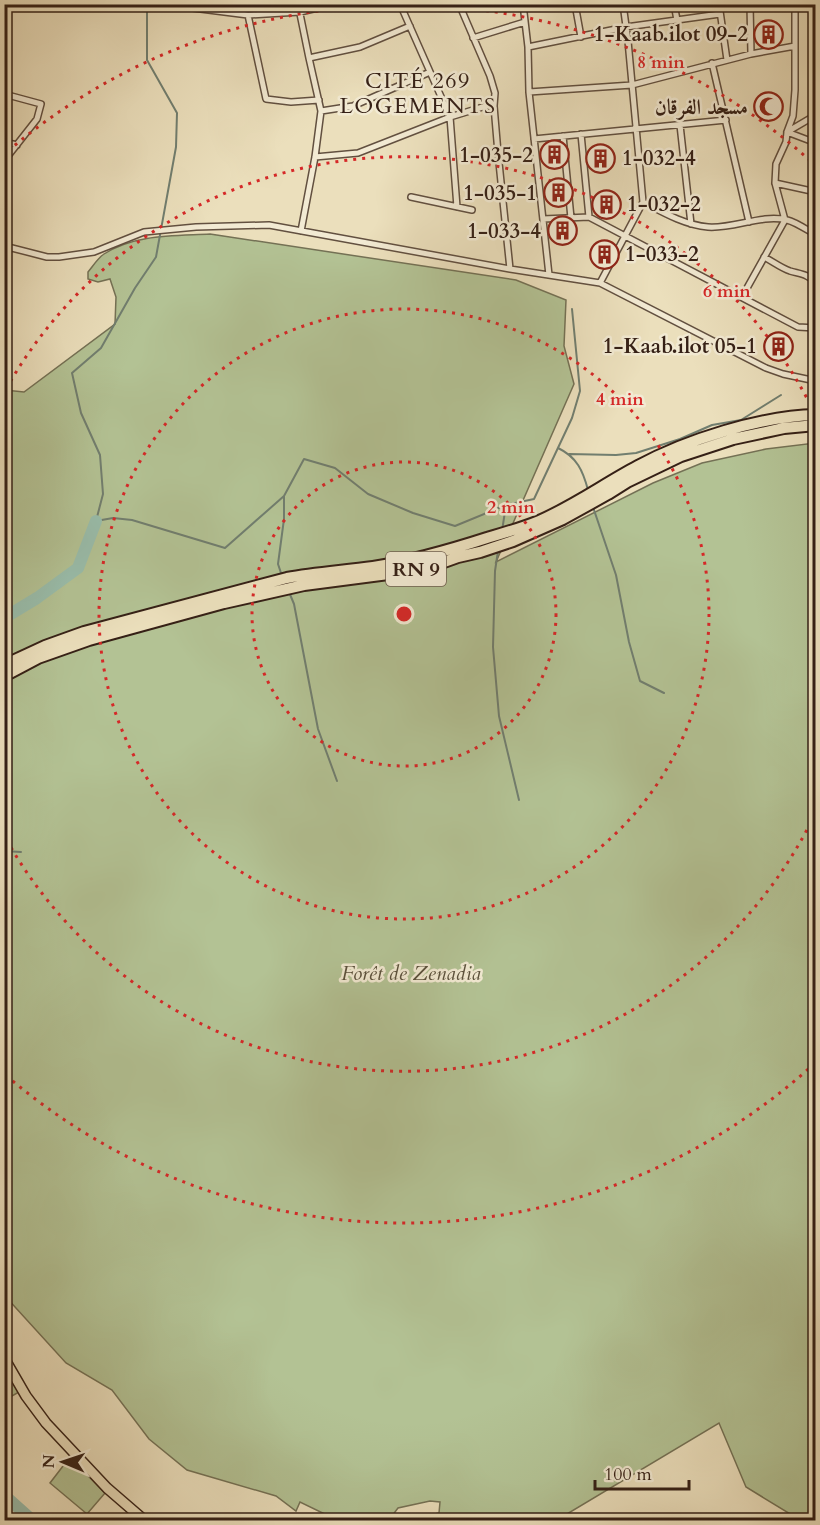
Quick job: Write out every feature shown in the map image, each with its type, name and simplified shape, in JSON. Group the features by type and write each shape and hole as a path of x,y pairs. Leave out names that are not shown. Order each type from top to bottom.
{"highway":[{"name":"RN 9","path":"4,665 27,653 73,635 287,578 400,562 469,544 529,524 561,510 637,466 679,447 731,429 783,418 816,415"},
{"name":"RN 9","path":"4,676 38,658 89,640 224,603 304,585 433,566 480,552 513,541 562,519 627,482 681,456 732,439 784,428 816,425"}],"main road":[{"path":"4,1358 26,1396 46,1423 123,1503 144,1521"}],"street":[{"path":"160,4 248,15 300,12 335,4"},
{"path":"298,4 321,111 301,231"},
{"path":"400,4 450,117 457,207"},
{"path":"459,4 495,93 498,153 510,269"},
{"path":"575,4 581,37"},
{"path":"600,283 644,202 623,4"},
{"path":"674,4 677,20"},
{"path":"718,4 727,60"},
{"path":"750,4 751,54"},
{"path":"742,297 785,220 775,183 776,164 786,142 793,116 795,4"},
{"path":"523,6 528,47 529,92 549,275"},
{"path":"528,47 626,27 720,14"},
{"path":"248,15 266,99 291,102 319,100"},
{"path":"473,38 525,22"},
{"path":"309,58 360,47 410,26"},
{"path":"529,92 632,85 712,63 795,45"},
{"path":"712,63 749,222"},
{"path":"321,111 353,106 430,72"},
{"path":"4,94 41,104 37,119 4,161"},
{"path":"315,157 358,153 450,117 486,106 495,106"},
{"path":"787,132 816,115"},
{"path":"534,139 726,120"},
{"path":"680,125 691,224"},
{"path":"787,132 816,143"},
{"path":"581,134 589,217"},
{"path":"563,136 571,218"},
{"path":"4,142 17,145"},
{"path":"775,183 816,192"},
{"path":"411,197 472,210"},
{"path":"644,202 673,218 706,227 720,228 775,218 788,220 816,235"},
{"path":"543,219 589,217 798,327 816,328"},
{"path":"4,246 47,257 59,257 94,252 136,234 154,231 196,226 269,225 600,283 766,368 816,381"},
{"path":"764,256 789,270 811,278 816,283"}],"green space":[{"name":"Forêt de Zenadia","path":"210,234 516,280 566,300 564,346 574,384 496,562 653,483 702,463 766,449 815,443 815,1520 800,1520 746,1487 719,1423 557,1520 407,1520 439,1513 440,1502 430,1501 398,1508 389,1520 337,1520 300,1502 296,1511 276,1496 187,1470 149,1439 112,1390 66,1363 5,1296 5,390 24,392 115,324 116,297 110,279 98,282 88,279 88,272 102,256 116,247 142,239"},
{"path":"4,1368 19,1392 5,1400 4,1400"},
{"path":"70,1457 105,1493 87,1514 50,1483"}],"waterway":[{"path":"147,4 147,60 177,113 176,147 156,257 135,288 101,348 72,373 81,413 100,455 103,494 96,521 113,518 132,520 225,548 284,496 304,459 335,468 368,494 413,513 455,526 506,505 534,499 572,418 580,391 572,309"},
{"path":"569,454 636,453 680,439 712,425 741,420 781,395"},
{"path":"558,448 575,460 588,490"},
{"path":"282,576 278,564 284,519 284,496"},
{"path":"502,531 506,505"},
{"path":"593,507 616,575 629,642 640,681 664,693"},
{"path":"4,618 37,598 78,568 96,521"},
{"path":"498,551 495,571 493,647 499,716 519,800"},
{"path":"289,592 294,604 318,729 337,781"},
{"path":"4,851 21,852"},
{"path":"4,1495 32,1520"}],"place":[{"name":"1-Kaab.ilot 09-2","path":"769,34"},
{"name":"مسجد الفرقان","path":"769,107"},
{"name":"1-035-2","path":"554,155"},
{"name":"1-032-4","path":"601,158"},
{"name":"1-035-1","path":"558,193"},
{"name":"1-032-2","path":"606,204"},
{"name":"1-033-4","path":"562,231"},
{"name":"1-033-2","path":"604,254"},
{"name":"1-Kaab.ilot 05-1","path":"778,346"}],"district":[{"name":"CITÉ 269 LOGEMENTS","path":"418,92"}]}
